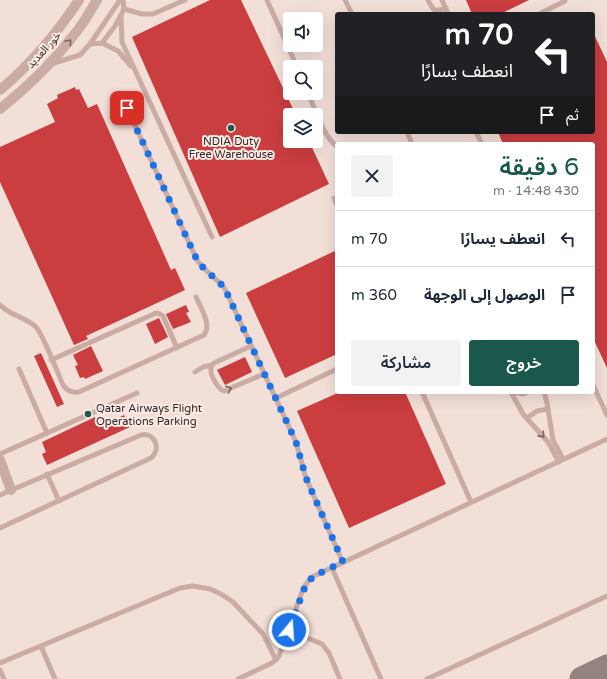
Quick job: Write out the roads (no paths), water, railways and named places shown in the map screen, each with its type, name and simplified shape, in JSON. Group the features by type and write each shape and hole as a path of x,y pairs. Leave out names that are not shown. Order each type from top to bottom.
{"street":[{"name":"خور العديد","path":"0,90 41,51 68,18 79,0"},
{"name":"خور العديد","path":"0,109 23,90 48,65 78,30 97,0"},
{"path":"0,460 11,490"}],"lane":[{"path":"48,65 80,55 90,44 120,0"},
{"path":"102,43 115,26 124,9 123,0"},
{"path":"124,9 147,15 153,14 185,0"},
{"path":"268,0 294,60"},
{"path":"345,0 351,12"},
{"path":"428,0 432,7 438,11 446,8"},
{"path":"442,0 447,12"},
{"path":"543,12 566,1"},
{"path":"121,15 122,42 212,237"},
{"path":"90,44 102,43 118,51 137,73"},
{"path":"311,100 326,133 335,144"},
{"path":"127,108 197,260 203,269 215,278 225,289 298,446 306,478 343,562"},
{"path":"0,305 9,313 30,323 38,329 65,388 75,392 202,336 207,330 208,325 196,298"},
{"path":"51,360 156,313 163,316 177,348"},
{"path":"195,372 203,366 212,365 251,346"},
{"path":"212,365 211,373 219,388 224,391 264,374"},
{"path":"19,369 48,433"},
{"path":"276,398 335,370"},
{"path":"595,389 607,415"},
{"path":"0,454 137,393"},
{"path":"423,394 471,502"},
{"path":"513,394 519,409 548,442 561,460"},
{"path":"544,394 552,440 561,460"},
{"path":"527,418 537,411 548,409"},
{"path":"0,495 140,434 147,434 151,436 156,444 156,452 151,458 0,528"},
{"path":"238,679 272,663 279,656 306,584 314,576 607,439"},
{"path":"47,474 59,501"},
{"path":"332,568 381,679"},
{"path":"0,663 180,588 193,586 210,589 233,602 263,634 276,660"},
{"path":"427,679 607,596"},
{"path":"289,630 322,644 329,654 340,679"},
{"path":"41,646 55,679"},
{"path":"0,670 4,679"}],"place":[{"name":"NDIA Duty Free Warehouse","path":"231,128"},
{"name":"Qatar Airways Flight Operations Parking","path":"88,414"}]}
